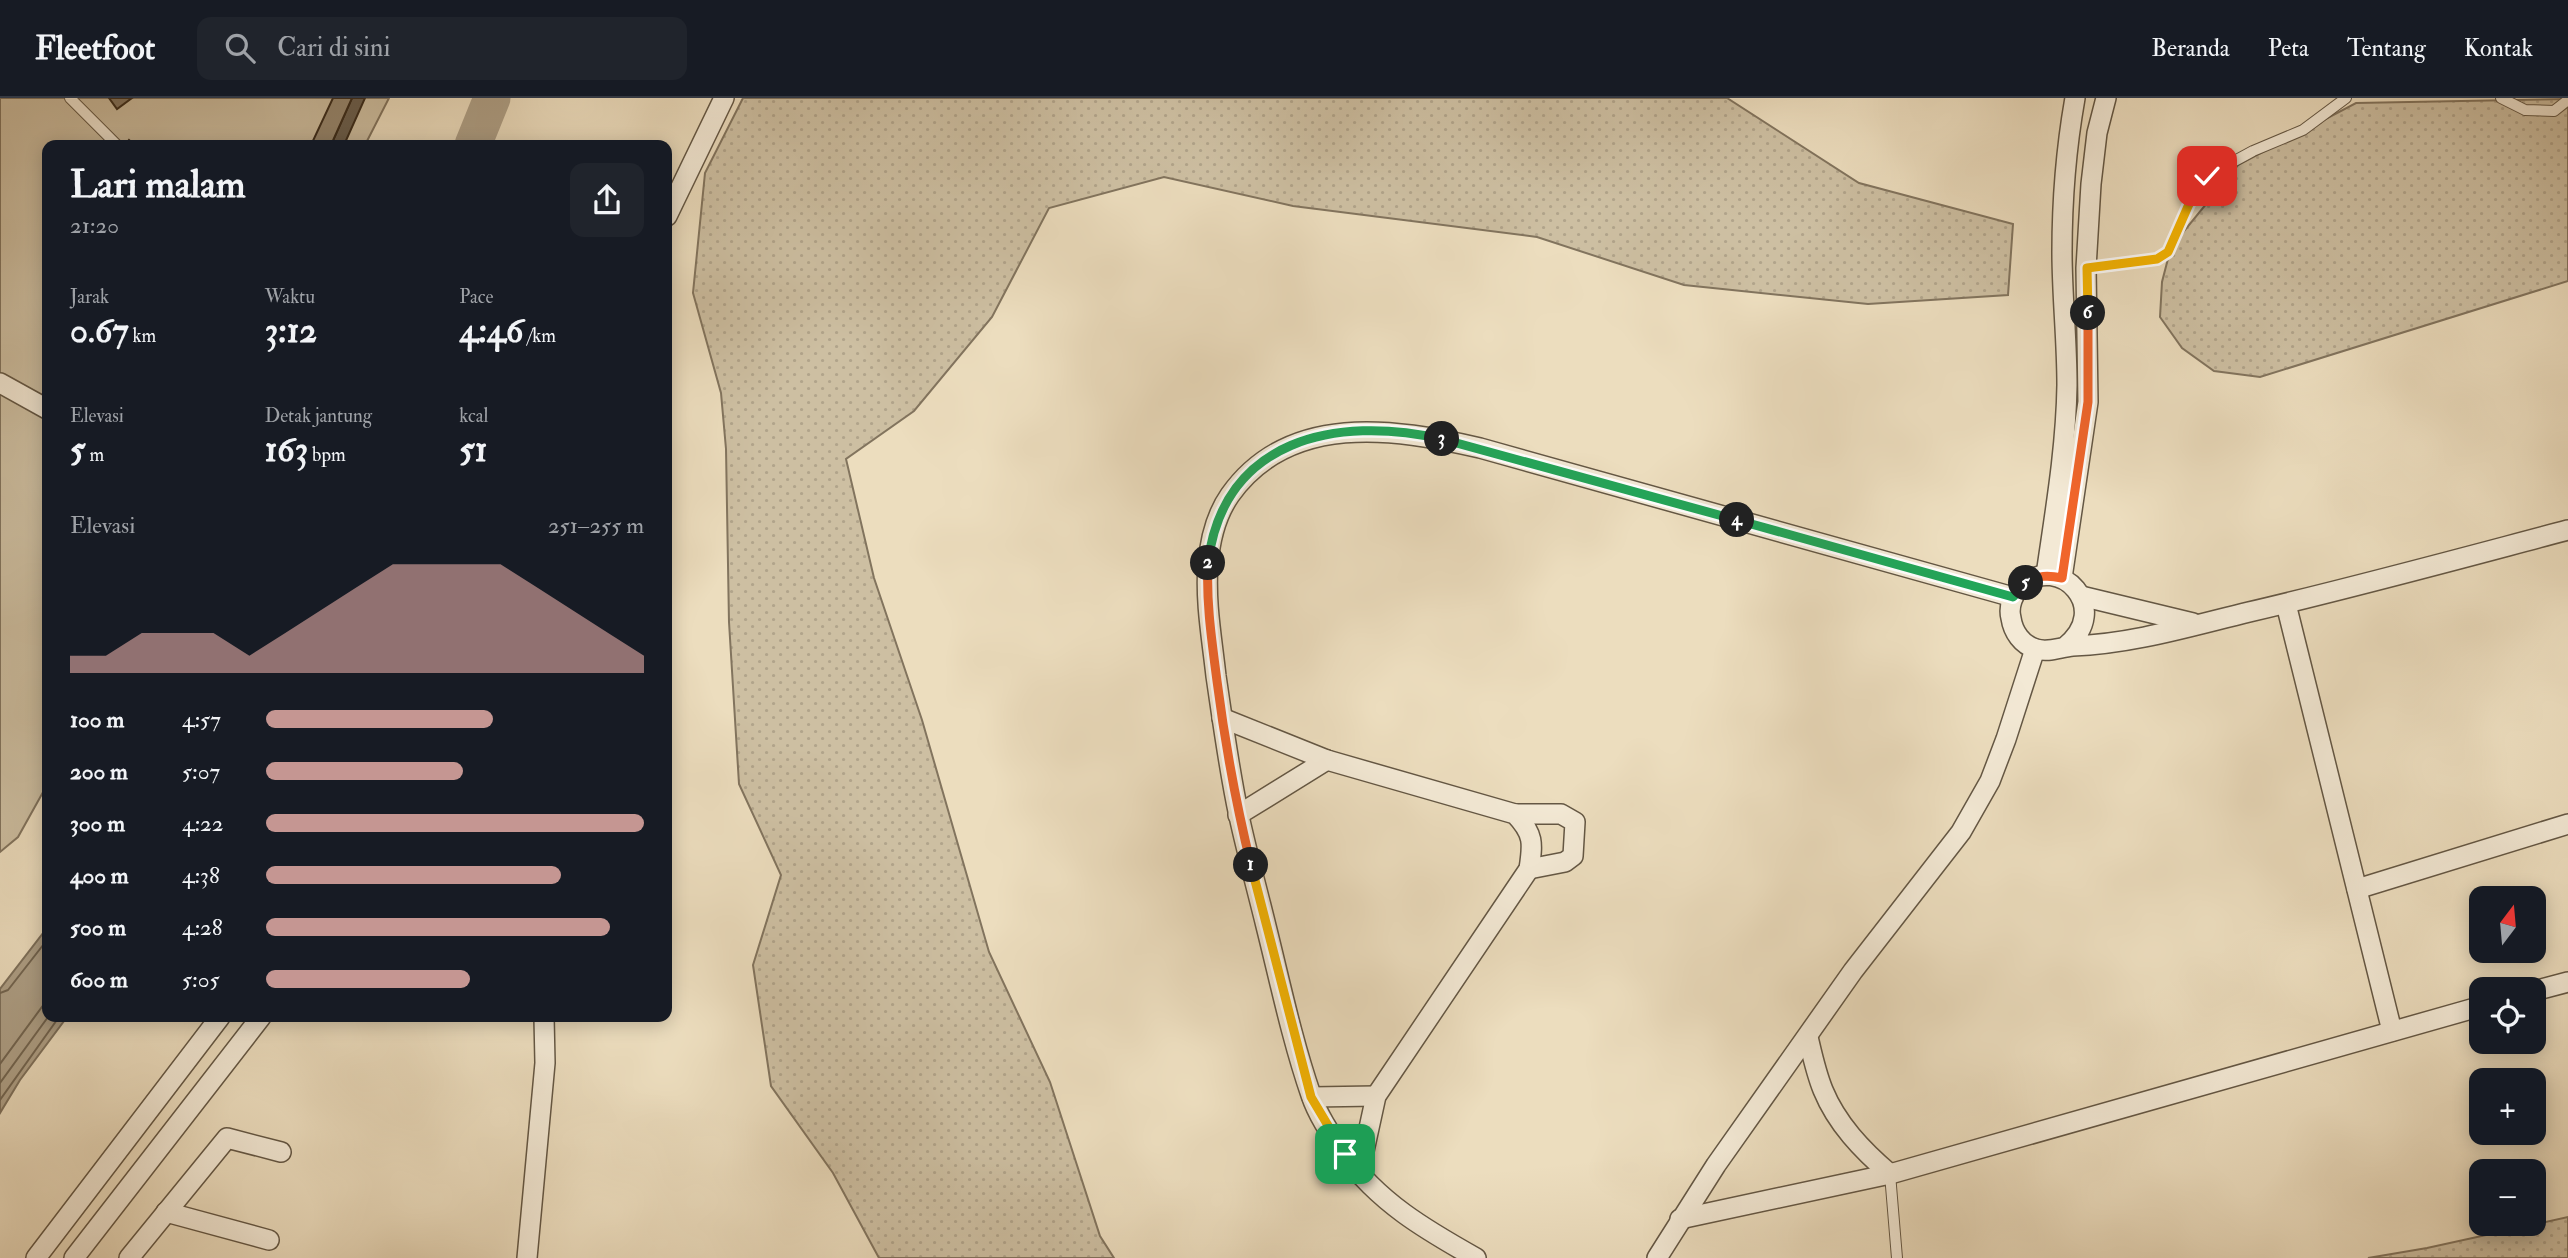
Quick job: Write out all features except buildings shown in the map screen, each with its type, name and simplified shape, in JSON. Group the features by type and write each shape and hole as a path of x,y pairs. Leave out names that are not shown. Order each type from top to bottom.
{"street":[{"path":"672,206 724,98"},
{"path":"2054,577 2067,383 2062,254 2067,147 2075,98"},
{"path":"2054,577 2088,402 2087,268 2091,184 2106,98"},
{"path":"0,383 42,406"},
{"path":"1476,1258 1395,1209 1359,1174 1326,1126 1311,1097 1238,815 1222,718 1208,614 1208,566 1211,541 1229,496 1261,462 1276,452 1308,440 1340,433 1381,431 1427,436 1479,448 2013,597"},
{"path":"2065,647 2077,638 2084,625 2085,610 2081,596 2073,586 2054,577 2033,578 2021,586 2013,597 2009,612 2012,628 2021,641 2035,649 2050,651 2065,647 2104,645 2286,604 2568,530"},
{"path":"2081,596 2200,624"},
{"path":"2286,604 2392,1031"},
{"path":"1657,1258 1680,1219 1853,971 1961,832 1990,781 2035,649"},
{"path":"1222,718 1327,760 1515,814 1561,814 1575,822 1573,856 1565,862 1529,869"},
{"path":"1238,815 1327,760"},
{"path":"1359,1174 1376,1096 1529,869 1532,844 1530,834 1515,814"},
{"path":"2357,889 2568,824"},
{"path":"2546,988 2568,982"},
{"path":"1680,1219 1890,1174 2469,1010"},
{"path":"36,1258 216,1022"},
{"path":"74,1258 257,1022"},
{"path":"527,1258 545,1063 544,1022"},
{"path":"1808,1037 1822,1088 1833,1111 1865,1152 1890,1174"},
{"path":"1311,1097 1376,1096"},
{"path":"129,1258 227,1138 281,1152"},
{"path":"166,1212 269,1240"}],"lane":[{"path":"70,98 112,140"},
{"path":"2087,268 2157,259 2168,252 2193,195 2207,176 2253,151 2303,130 2346,98"},
{"path":"2501,98 2525,110 2554,111 2568,100"},
{"path":"1890,1174 1896,1258"}],"shaded area":[{"path":"0,98 389,98 368,140 42,140 42,794 18,837 0,852"},
{"path":"743,98 1727,98 1859,183 2013,224 2008,295 1868,304 1684,285 1537,237 1293,206 1164,177 1049,208 992,317 914,411 846,459 874,578 922,720 989,952 1050,1082 1100,1236 1114,1258 879,1258 833,1173 771,1086 753,965 781,875 739,784 729,622 726,449 721,393 693,293 705,173"},
{"path":"2568,99 2568,281 2260,377 2214,371 2182,348 2160,317 2162,282 2171,247 2238,165 2356,103"},
{"path":"2568,1217 2568,1258 2368,1258 2482,1236 2546,1236 2546,1222"}],"water":[{"path":"42,934 42,1022 63,1022 20,1080 0,1113 0,989"}],"waterway":[{"path":"475,140 492,98"}],"route":[{"path":"1345,1154 1311,1097 1238,815 1208,614 1208,566 1211,541 1218,518 1229,496 1253,468 1276,452 1308,440 1340,433 1381,431 1427,436 1479,448 2013,597 2021,586 2033,578 2046,575 2062,578 2088,402 2087,268 2157,259 2168,252 2193,195 2207,176"}]}
